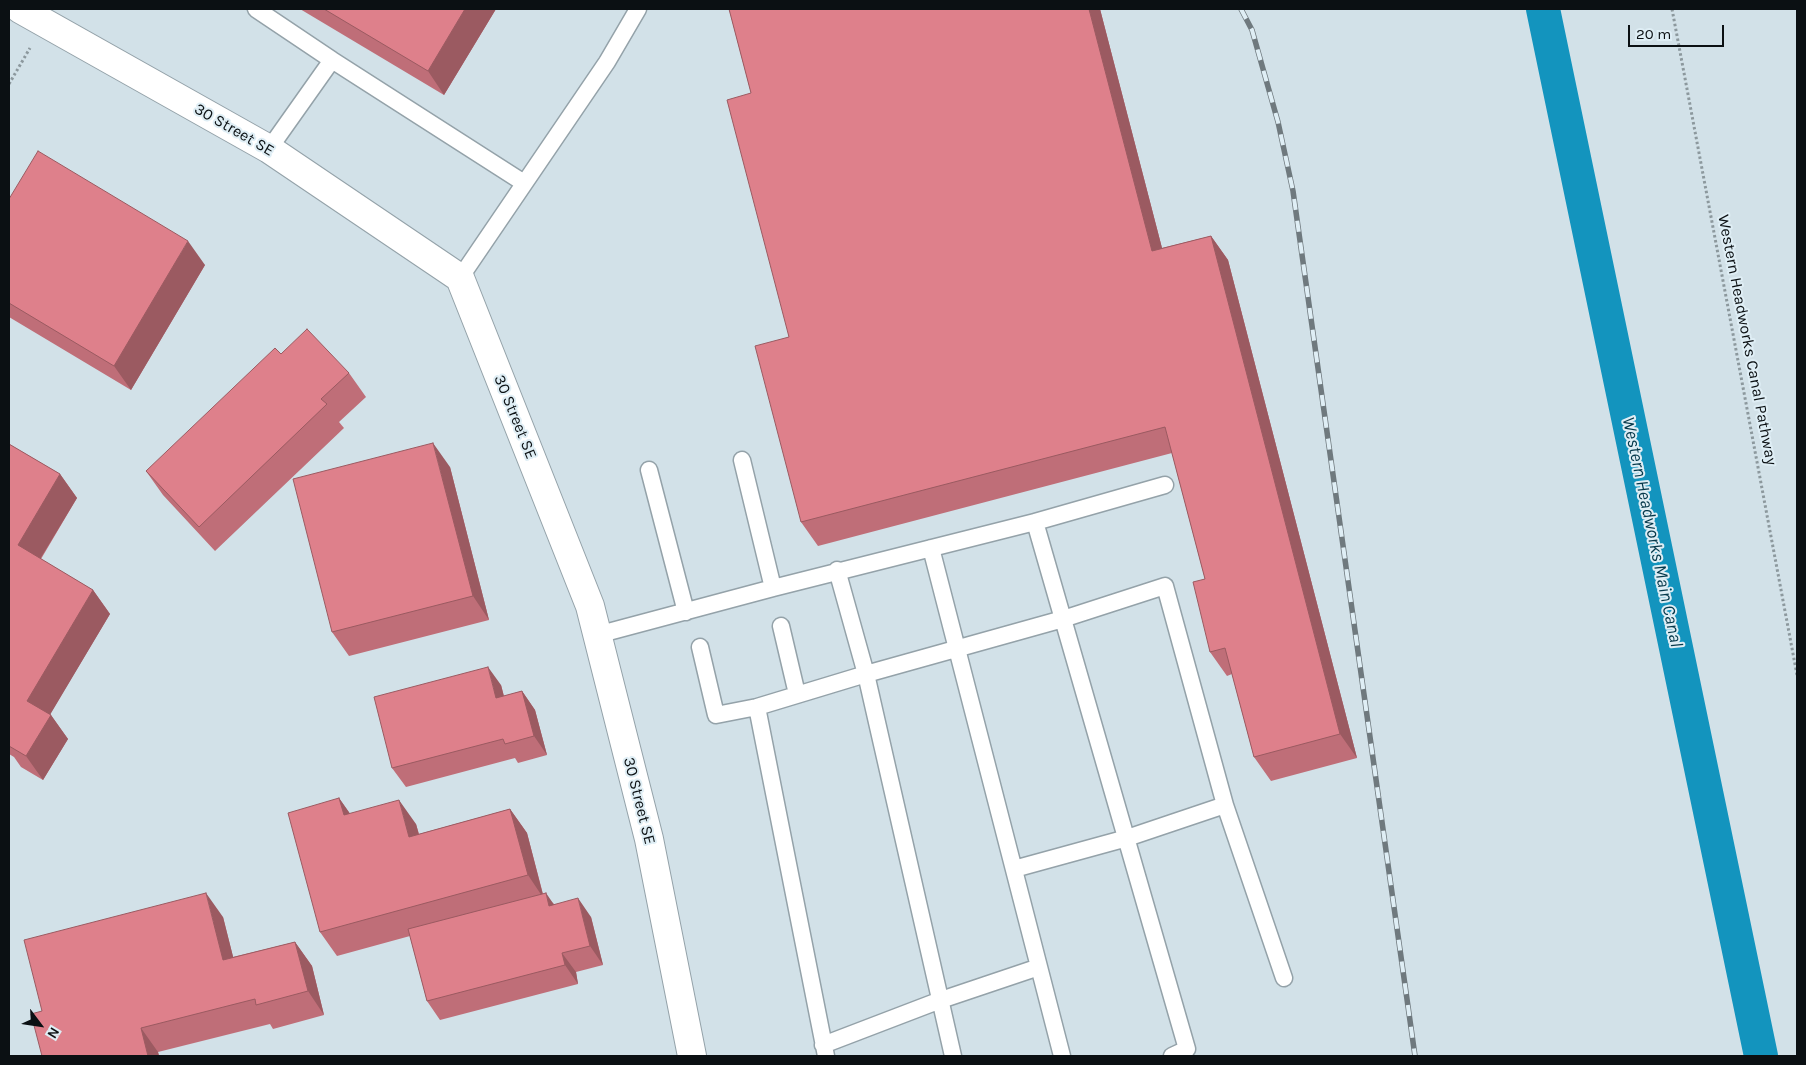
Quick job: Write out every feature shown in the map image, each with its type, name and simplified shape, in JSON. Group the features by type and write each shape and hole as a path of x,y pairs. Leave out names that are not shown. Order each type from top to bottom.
{"street":[{"name":"30 Street SE","path":"20,9 269,150 460,278 590,606 649,839 692,1056"}],"lane":[{"path":"256,9 524,183"},
{"path":"460,278 607,62 638,9"},
{"path":"269,150 332,60"},
{"path":"742,460 773,588"},
{"path":"650,470 686,612"},
{"path":"597,636 837,570 1035,522 1165,485"},
{"path":"1035,522 1187,1049 1172,1056"},
{"path":"931,548 1062,1056"},
{"path":"837,570 866,674 938,1001 953,1056"},
{"path":"700,647 716,715 757,707 866,674 1063,619 1165,586 1225,805 1284,978"},
{"path":"780,626 797,694"},
{"path":"757,707 825,1051 938,1001 1039,967"},
{"path":"1014,869 1127,838 1225,805"}],"path":[{"name":"Western Headworks Canal Pathway","path":"1672,9 1797,675"}],"building":[{"path":"324,9 465,9 428,71"},
{"path":"729,9 1089,9 1152,251 1211,236 1340,734 1254,757 1225,648 1210,652 1193,582 1205,579 1165,427 801,522 755,346 789,337 727,100 751,93"},
{"path":"38,151 188,241 114,366 9,303 9,199"},
{"path":"307,329 349,373 321,399 327,404 199,527 146,471 275,348 281,354"},
{"path":"433,443 473,596 332,632 293,479"},
{"path":"9,444 60,474 18,545 93,590 27,701 51,715 26,756 9,746"},
{"path":"488,667 496,698 522,691 534,736 505,744 503,739 392,768 374,697"},
{"path":"339,798 344,815 399,800 409,837 510,809 528,875 320,932 288,813"},
{"path":"206,893 223,960 295,942 308,991 256,1005 255,999 141,1028 148,1056 42,1056 31,1014 42,1011 24,940"},
{"path":"546,893 549,906 578,898 590,946 562,953 565,965 427,1001 408,929"}],"waterway":[{"name":"Western Headworks Main Canal","path":"1543,9 1761,1056"}],"railway":[{"path":"1241,9 1252,30 1278,122 1293,191 1415,1056"}]}
